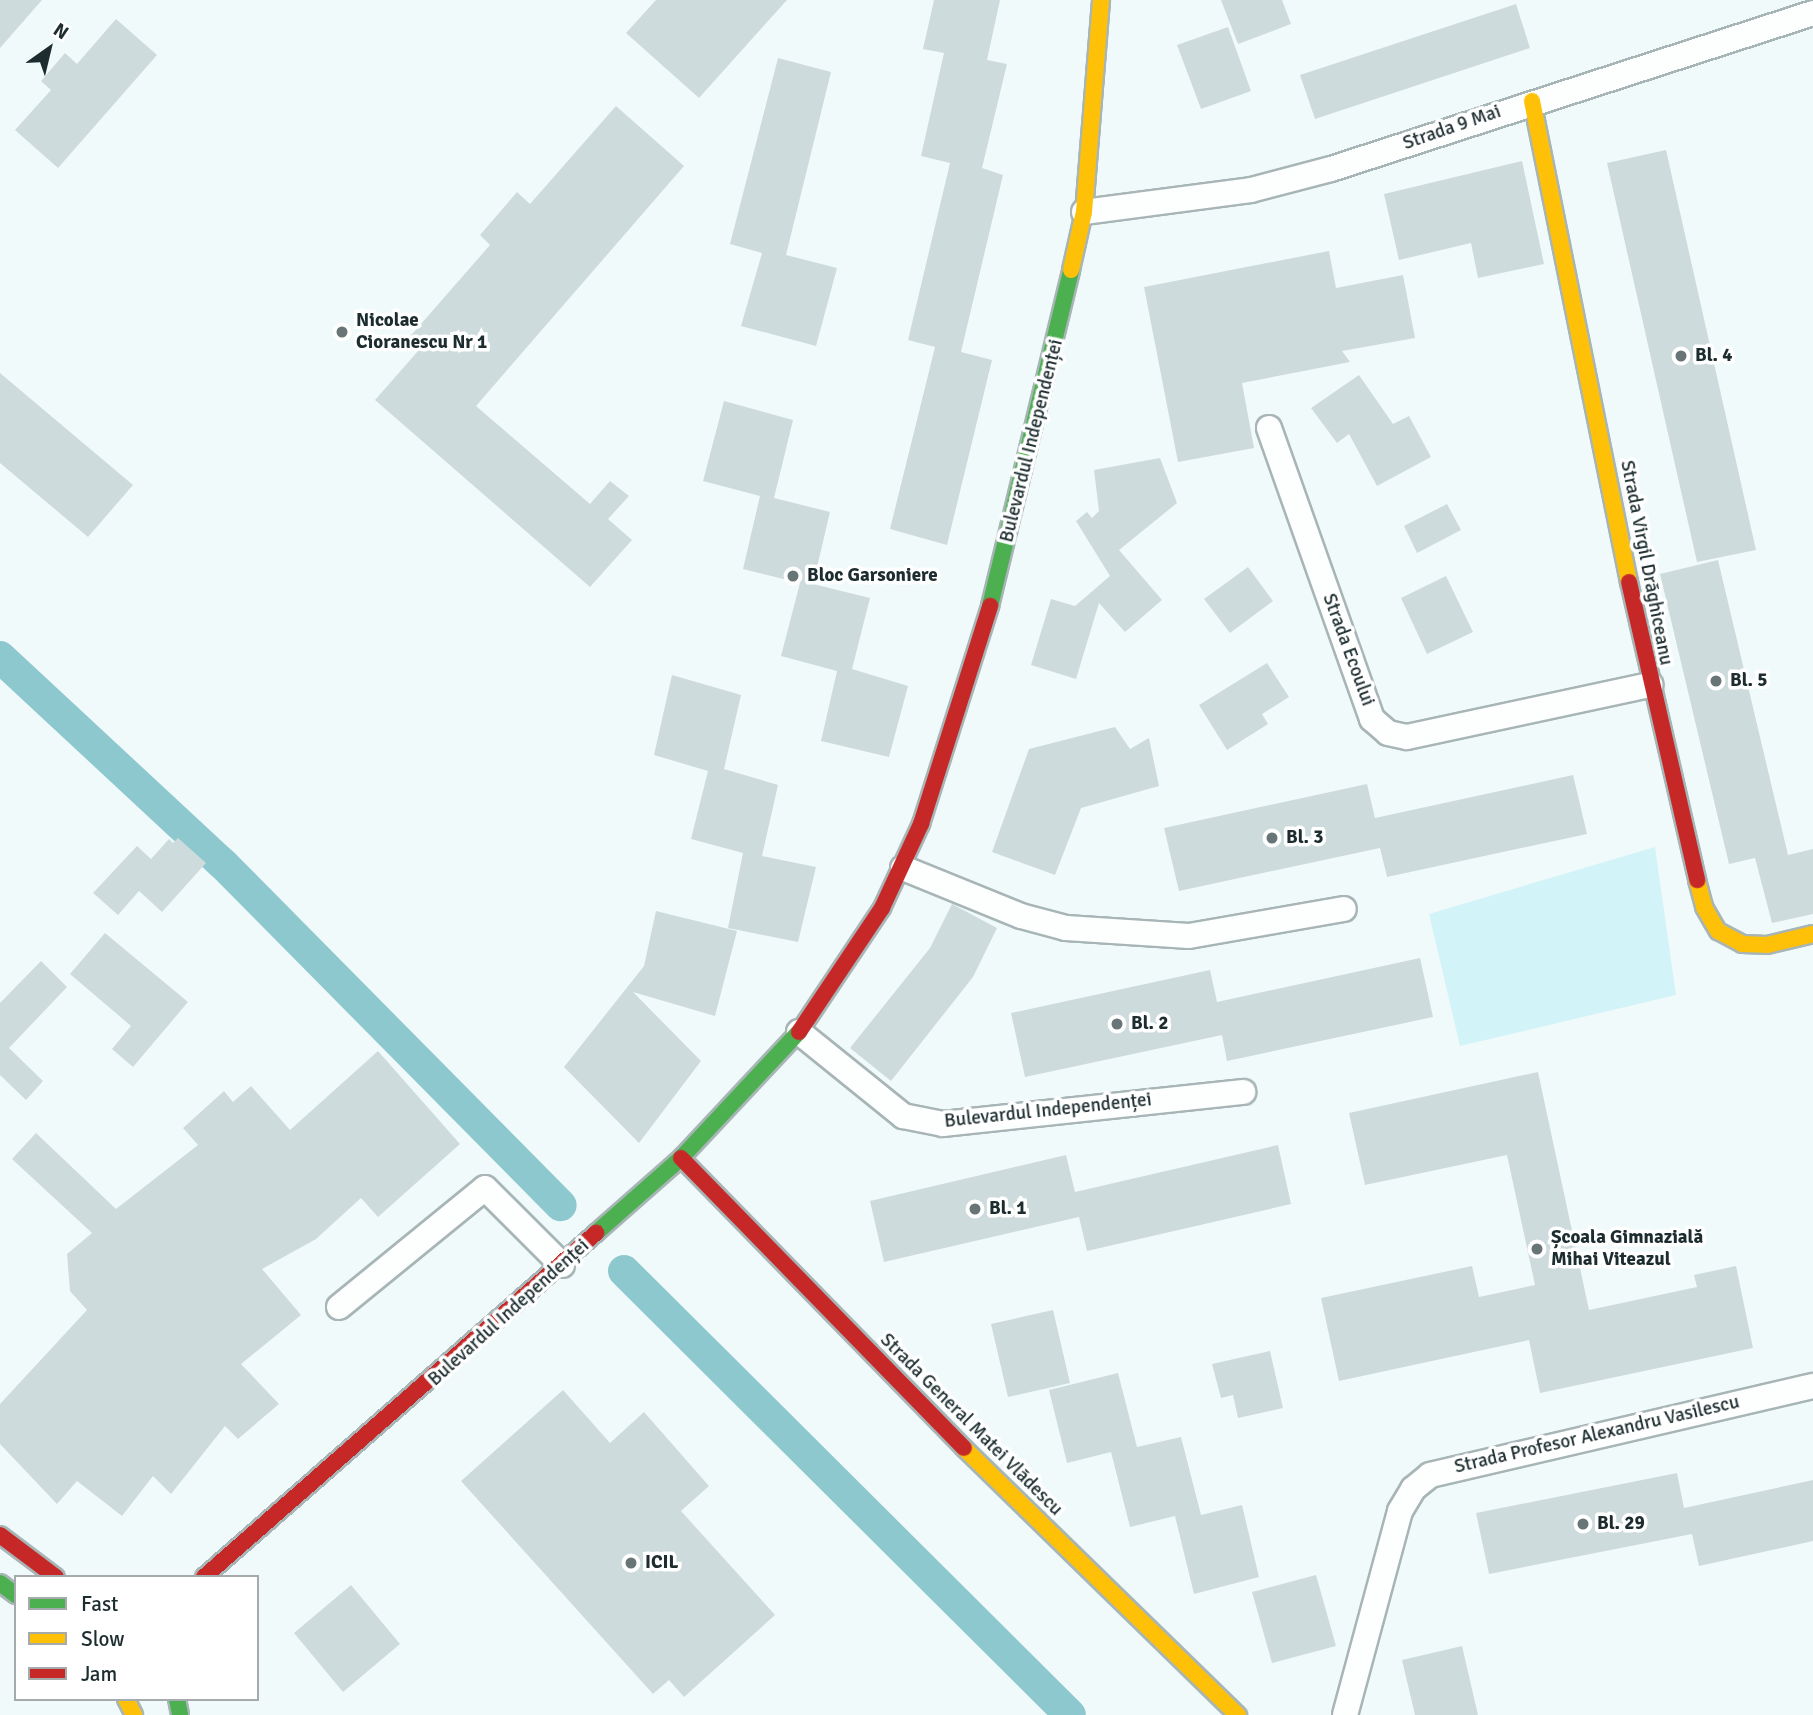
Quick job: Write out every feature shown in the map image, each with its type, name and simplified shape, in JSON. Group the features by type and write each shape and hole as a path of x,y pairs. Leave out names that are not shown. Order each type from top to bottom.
{"main road":[{"name":"Bulevardul Independenței","path":"206,1575 681,1158 799,1032 863,940 903,868 975,663 1040,413 1084,212 1101,0"},
{"name":"Strada Virgil Drăghiceanu","path":"1532,101 1650,685 1704,907 1718,931 1742,944 1767,945 1813,934"},
{"name":"Strada General Matei Vlădescu","path":"681,1158 938,1422 1238,1715"},
{"path":"0,1535 53,1575"}],"street":[{"name":"Strada 9 Mai","path":"1084,212 1251,190 1331,169 1532,101 1813,13"},
{"name":"Strada Ecoului","path":"1269,428 1372,719 1388,733 1407,737 1650,685"},
{"path":"903,868 1021,916 1066,928 1189,936 1344,909"},
{"name":"Bulevardul Independenței","path":"799,1032 903,1115 943,1124 1243,1092"},
{"path":"339,1307 485,1188 562,1265"},
{"name":"Strada Profesor Alexandru Vasilescu","path":"1345,1715 1397,1519 1413,1489 1430,1475 1813,1386"}],"shaded area":[{"path":"1655,847 1676,995 1460,1046 1429,914"}],"building":[{"path":"0,0 42,0 0,48"},
{"path":"656,0 787,0 699,98 626,33"},
{"path":"934,0 1000,0 987,60 1007,64 982,168 1003,175 961,352 992,360 947,545 890,529 935,347 908,340 950,163 921,156 944,53 923,49"},
{"path":"1221,0 1282,0 1291,24 1238,44"},
{"path":"1516,4 1530,48 1315,119 1300,75"},
{"path":"116,19 157,55 58,168 15,130 51,90 41,81 65,53 77,64"},
{"path":"1228,27 1251,91 1201,109 1177,45"},
{"path":"778,58 831,72 786,255 837,268 816,346 741,326 762,253 730,244"},
{"path":"616,106 684,166 476,406 590,504 610,481 629,496 608,519 632,540 590,587 375,400 418,351 407,340 490,245 480,235 517,192 530,204"},
{"name":"Bl. 4","path":"1666,150 1756,550 1697,562 1607,163"},
{"path":"1522,161 1544,264 1478,278 1471,243 1399,260 1384,194"},
{"path":"1329,251 1336,288 1403,275 1415,338 1342,351 1350,362 1242,383 1254,448 1178,462 1144,287"},
{"path":"0,373 133,485 88,537 0,463"},
{"path":"1359,375 1393,424 1409,416 1431,457 1377,486 1349,434 1337,443 1311,408"},
{"name":"Bloc Garsoniere","path":"724,401 793,420 774,498 830,512 813,584 870,598 852,669 908,686 889,757 821,741 837,671 781,656 800,583 743,569 760,496 703,481"},
{"path":"1160,458 1177,503 1119,550 1162,600 1125,632 1099,603 1076,679 1031,665 1051,599 1075,606 1110,576 1076,521 1087,512 1092,518 1099,511 1094,470"},
{"path":"1447,504 1461,530 1417,553 1404,526"},
{"name":"Bl. 5","path":"1718,560 1788,855 1813,849 1813,914 1772,923 1755,858 1729,864 1660,574"},
{"path":"1248,567 1273,601 1230,633 1204,599"},
{"path":"1446,576 1473,632 1427,654 1401,598"},
{"path":"1267,663 1289,697 1262,714 1268,724 1227,750 1199,705"},
{"path":"672,675 741,695 724,769 778,785 762,856 816,867 798,942 728,928 743,853 691,839 708,771 654,755"},
{"path":"1115,727 1130,749 1149,738 1159,786 1081,808 1055,875 992,852 1029,749"},
{"path":"1573,775 1587,834 1387,877 1380,848 1179,891 1164,828 1367,784 1375,818"},
{"path":"178,838 206,863 162,912 139,891 118,915 93,893 137,846 151,859 169,839 173,843"},
{"path":"952,904 997,928 973,977 891,1081 850,1048 930,948"},
{"path":"656,911 737,931 715,1016 633,992 701,1061 639,1143 564,1067 644,966"},
{"path":"105,933 188,1002 133,1067 112,1049 131,1026 70,974"},
{"path":"1420,958 1433,1017 1227,1061 1222,1035 1025,1077 1011,1013 1210,970 1217,1002"},
{"path":"41,961 67,987 9,1048 43,1081 26,1100 0,1075 0,1003"},
{"path":"378,1051 460,1144 378,1217 361,1198 316,1239 262,1269 301,1315 241,1364 279,1404 238,1439 225,1426 171,1494 153,1476 122,1516 77,1481 57,1504 0,1444 0,1404 87,1310 70,1291 67,1254 92,1233 12,1159 36,1133 116,1209 198,1145 183,1128 224,1091 233,1102 251,1086 290,1130"},
{"path":"1538,1072 1589,1310 1697,1287 1694,1275 1736,1266 1753,1348 1540,1393 1529,1340 1339,1381 1321,1298 1472,1266 1479,1297 1535,1285 1507,1155 1365,1185 1349,1113"},
{"path":"1278,1145 1291,1204 1087,1251 1079,1217 884,1262 870,1201 1066,1155 1075,1192"},
{"path":"1053,1310 1070,1383 1008,1397 991,1324"},
{"path":"1270,1351 1283,1408 1238,1418 1233,1395 1221,1398 1212,1364"},
{"path":"1118,1373 1137,1447 1181,1437 1201,1515 1242,1505 1259,1577 1194,1594 1175,1516 1130,1527 1111,1452 1067,1463 1049,1390"},
{"name":"ICIL","path":"563,1390 610,1443 644,1412 709,1486 681,1511 775,1615 684,1697 669,1680 653,1694 461,1481"},
{"name":"Bl. 29","path":"1677,1473 1684,1508 1813,1480 1813,1541 1699,1566 1692,1534 1489,1574 1476,1513"},
{"path":"1316,1575 1336,1646 1272,1663 1252,1592"},
{"path":"351,1585 400,1644 343,1692 294,1633"},
{"path":"1462,1646 1478,1715 1415,1715 1402,1660"}],"waterway":[{"path":"0,657 223,864 561,1205"},
{"path":"624,1271 1070,1715"}],"traffic: fast":[{"path":"990,606 1071,270"},
{"path":"596,1233 681,1158 799,1032"},
{"path":"0,1583 14,1594"},
{"path":"177,1701 180,1715"}],"traffic: slow":[{"path":"1071,270 1084,212 1101,0"},
{"path":"1532,101 1629,582"},
{"path":"1697,880 1704,907 1718,931 1742,944 1767,945 1813,934"},
{"path":"964,1448 1238,1715"},
{"path":"127,1701 134,1715"}],"traffic: jam":[{"path":"1629,582 1697,880"},
{"path":"799,1032 882,908 921,824 990,606"},
{"path":"681,1158 964,1448"},
{"path":"206,1575 596,1233"},
{"path":"0,1535 53,1575"}],"place":[{"name":"Nicolae Cioranescu Nr 1","path":"342,332"},
{"name":"Bl. 4","path":"1681,356"},
{"name":"Bloc Garsoniere","path":"793,576"},
{"name":"Bl. 5","path":"1716,681"},
{"name":"Bl. 3","path":"1272,838"},
{"name":"Bl. 2","path":"1117,1024"},
{"name":"Bl. 1","path":"975,1209"},
{"name":"Școala Gimnazială Mihai Viteazul","path":"1537,1249"},
{"name":"Bl. 29","path":"1583,1524"},
{"name":"ICIL","path":"631,1563"}]}
